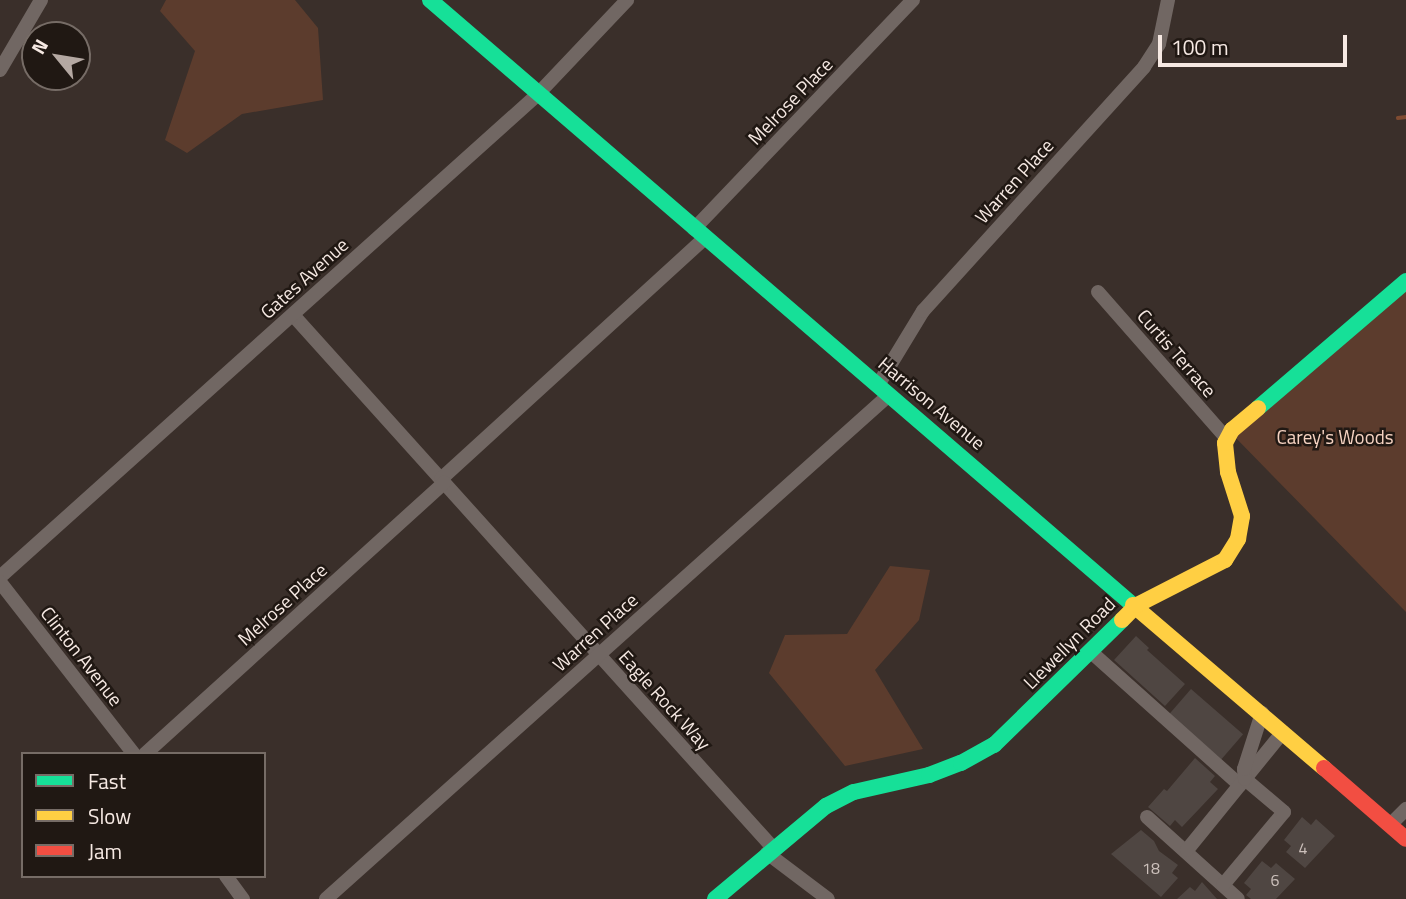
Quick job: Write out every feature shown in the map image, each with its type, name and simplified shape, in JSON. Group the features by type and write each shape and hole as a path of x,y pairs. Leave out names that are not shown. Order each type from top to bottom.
{"street":[{"path":"0,70 41,0"},
{"name":"Harrison Avenue","path":"429,0 1137,605 1406,839"},
{"name":"Gates Avenue","path":"1,577 537,95 627,0"},
{"name":"Melrose Place","path":"147,752 443,481 700,233 913,0"},
{"name":"Warren Place","path":"326,899 599,655 884,390 923,311 1144,67 1159,44 1168,0"},
{"path":"1227,439 1232,430 1406,281"},
{"name":"Curtis Terrace","path":"1097,292 1227,439"},
{"name":"Eagle Rock Way","path":"293,315 599,655 770,850 828,899"},
{"name":"Llewellyn Road","path":"715,899 770,850 826,806 854,792 929,775 994,746 1137,605 1225,560 1238,539 1242,516 1228,472 1227,439"},
{"name":"Clinton Avenue","path":"1,577 132,752"},
{"path":"1090,652 1242,782 1284,812 1223,884"},
{"path":"1242,782 1262,713"},
{"path":"1187,850 1283,732"},
{"path":"1390,825 1406,810"},
{"path":"1147,817 1187,850 1238,899"},
{"path":"227,878 243,899"}],"green space":[{"path":"166,0 295,0 318,28 323,100 242,114 187,153 165,140 195,51 160,11"},
{"name":"Carey's Woods","path":"1406,279 1406,612 1231,433"},
{"path":"890,566 930,570 919,620 875,670 923,749 845,766 769,673 785,635 847,634"}],"building":[{"path":"1136,636 1149,648 1147,650 1185,684 1165,706 1114,660"},
{"path":"1191,689 1243,734 1221,759 1169,714"},
{"path":"1195,758 1215,776 1210,782 1218,789 1182,827 1175,820 1170,826 1148,807 1164,789 1167,791"},
{"path":"1302,817 1311,825 1316,819 1335,836 1305,868 1286,852 1291,846 1284,840"},
{"path":"1141,830 1154,841 1159,851 1178,865 1172,873 1178,878 1161,897 1111,854"},
{"path":"1262,861 1271,868 1276,863 1295,879 1276,899 1251,899 1246,895 1251,889 1244,883"},
{"path":"1202,882 1217,899 1177,899 1190,887 1195,891"}],"waterway":[{"path":"1398,118 1406,117"}],"traffic: fast":[{"path":"430,0 1133,605"},
{"path":"1258,408 1406,281"},
{"path":"715,899 826,806 854,792 929,775 961,763 994,745 1122,620"}],"traffic: slow":[{"path":"1122,620 1137,605 1225,560 1238,539 1242,516 1228,472 1225,443 1232,430 1258,408"},
{"path":"1133,605 1324,768"}],"traffic: jam":[{"path":"1324,768 1406,839"}]}
